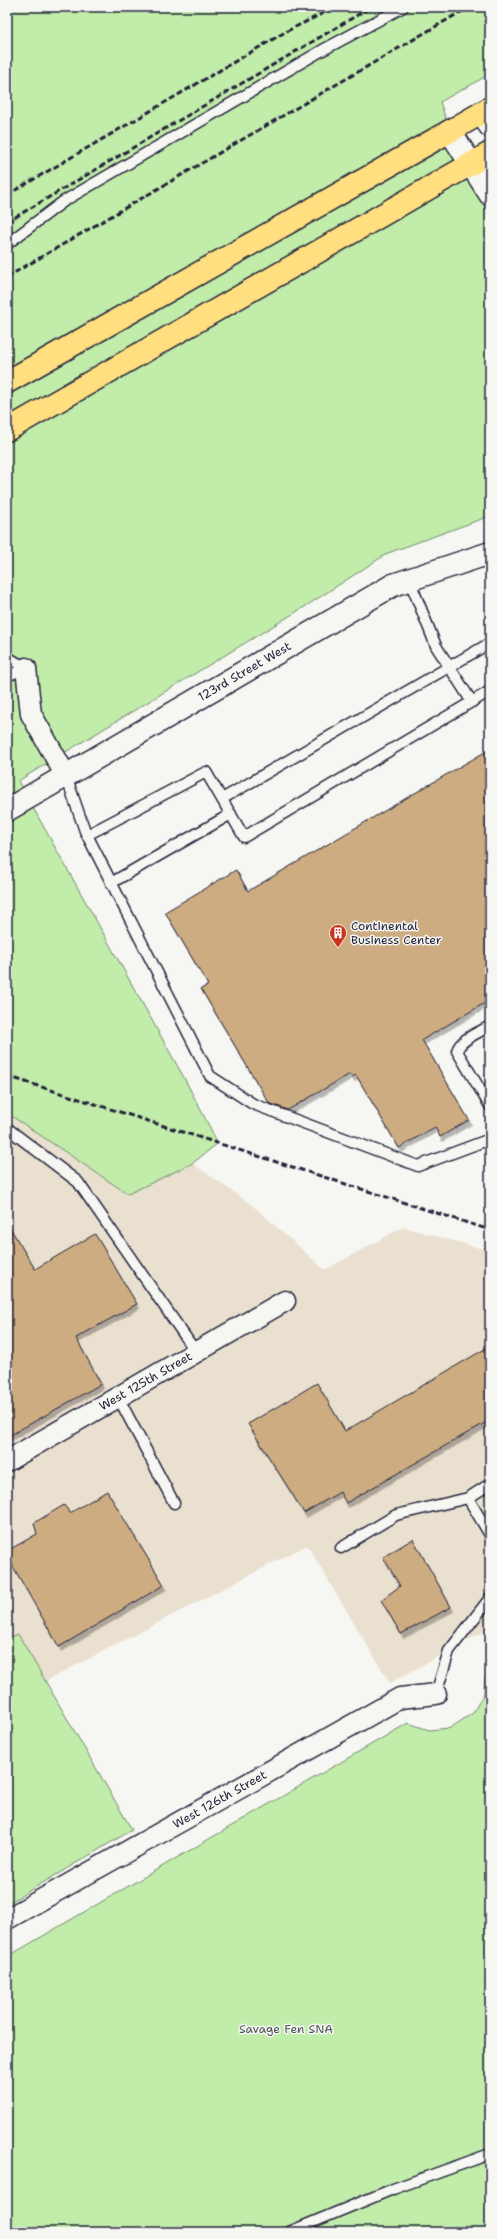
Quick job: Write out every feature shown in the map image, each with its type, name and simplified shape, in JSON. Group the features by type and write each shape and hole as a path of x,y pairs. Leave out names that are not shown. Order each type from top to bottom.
{"highway":[{"path":"7,382 450,131 487,116"},
{"path":"7,430 490,153"}],"street":[{"path":"450,131 490,194"},
{"name":"123rd Street West","path":"7,810 392,585 490,553"},
{"path":"26,668 31,714 66,776"},
{"name":"West 125th Street","path":"7,1461 285,1301"},
{"name":"West 126th Street","path":"7,1919 400,1698 436,1694"}],"lane":[{"path":"7,244 64,201 321,51 402,7"},
{"path":"409,579 436,646 472,702"},
{"path":"222,799 490,643"},
{"path":"7,657 26,668"},
{"path":"7,676 26,668"},
{"path":"87,835 206,772 244,837 490,691"},
{"path":"66,776 87,835 210,1076 253,1104 418,1166 490,1139"},
{"path":"111,883 231,814"},
{"path":"490,1026 465,1040 458,1046 457,1051 490,1106"},
{"path":"7,1128 78,1182 196,1352"},
{"path":"118,1397 174,1503"},
{"path":"341,1548 396,1515 468,1498 490,1484"},
{"path":"468,1498 490,1535"},
{"path":"436,1694 449,1651 490,1598"},
{"path":"289,2232 392,2189 490,2154"}],"shaded area":[{"path":"7,1113 128,1194 189,1161 253,1206 325,1270 403,1227 490,1251 490,1628 390,1683 307,1545 42,1683 7,1631"}],"green space":[{"path":"7,7 490,7 490,74 440,102 450,131 490,218 490,516 388,553 306,606 18,781 182,1074 218,1143 193,1163 128,1194 7,1113"},
{"path":"18,1634 132,1830 7,1904 7,1639"},
{"name":"Savage Fen SNA","path":"490,1674 490,2232 7,2232 7,1957 408,1723 429,1730 450,1728 473,1713 484,1693 485,1677"}],"building":[{"name":"Continental Business Center","path":"490,749 490,1000 422,1040 469,1120 440,1137 435,1127 399,1148 356,1075 352,1077 350,1074 288,1110 269,1103 201,989 208,985 165,912 236,870 248,891"},
{"path":"7,1223 35,1269 95,1234 137,1304 76,1338 101,1384 7,1437"},
{"path":"490,1346 490,1420 346,1503 340,1492 304,1513 248,1424 317,1383 345,1431"},
{"path":"107,1491 164,1585 59,1647 7,1556 7,1551 37,1534 34,1523 64,1505 70,1513"},
{"path":"413,1539 451,1607 401,1634 381,1600 400,1586 383,1557"}],"railway":[{"path":"7,195 287,31 336,7"},
{"path":"7,222 371,7"},
{"path":"7,277 469,7"},
{"path":"7,1076 490,1230"}],"place":[{"name":"Continental Business Center","path":"338,948"}]}
